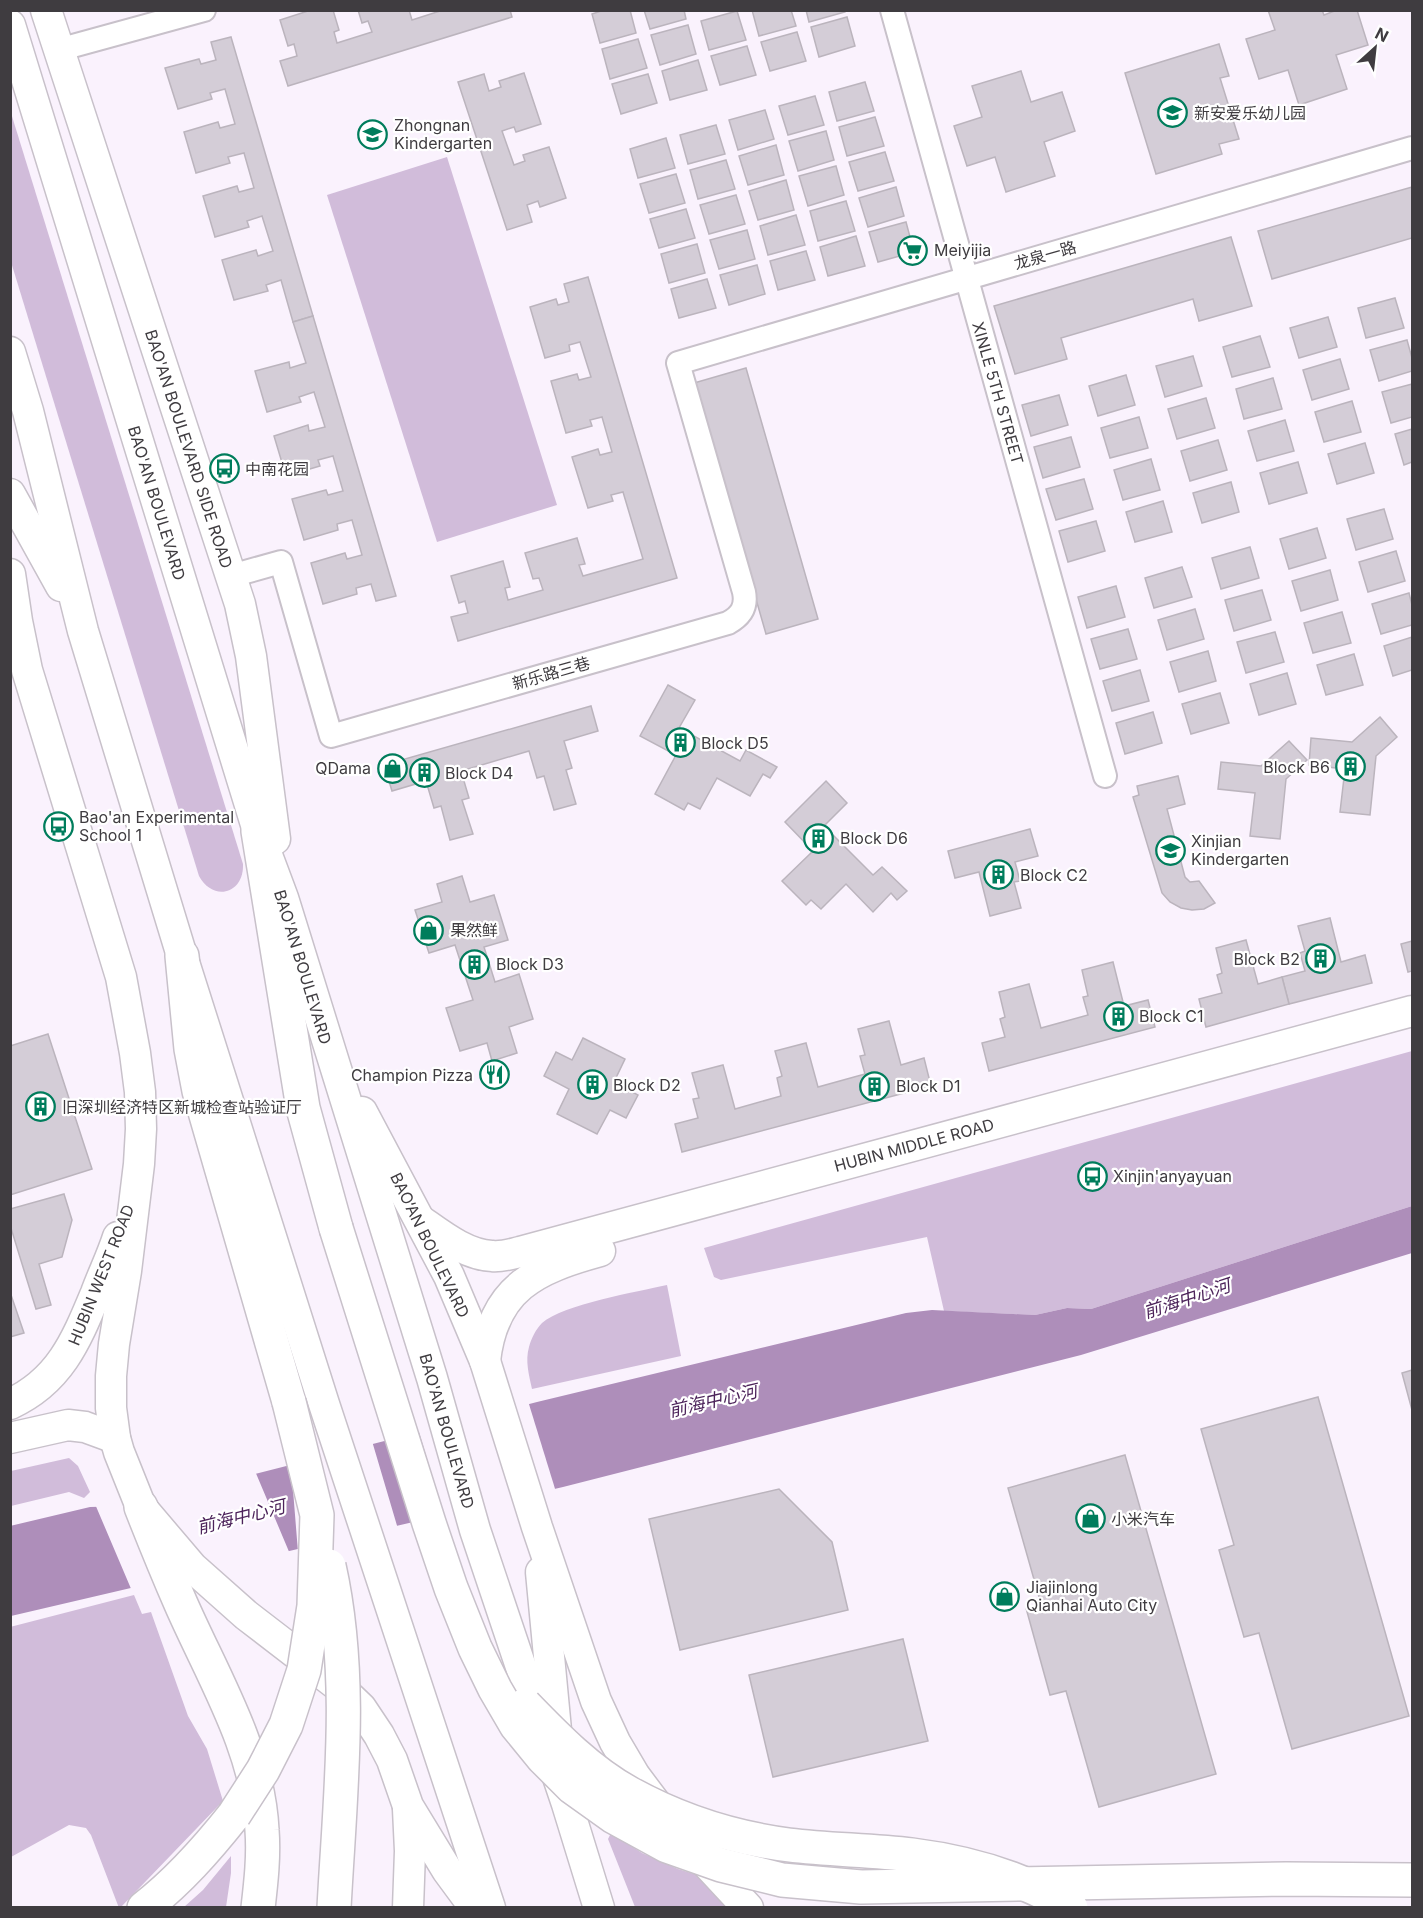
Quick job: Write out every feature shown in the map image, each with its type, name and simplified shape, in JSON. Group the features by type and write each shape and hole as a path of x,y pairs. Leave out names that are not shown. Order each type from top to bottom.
{"highway":[{"path":"258,831 303,1108 336,1228 429,1523 451,1588 475,1648 495,1689 516,1725 543,1758 572,1787 614,1817 667,1846 721,1865 782,1880 861,1887 1286,1879 1413,1880"},
{"path":"182,956 191,1049 199,1091 289,1402 331,1576 340,1633 344,1704 334,1908"},
{"path":"141,1507 181,1605 226,1698 246,1751 257,1792 262,1828 263,1857 258,1908"},
{"path":"144,1908 161,1895 202,1855 234,1815 263,1770 286,1725 304,1670 314,1606 317,1515"},
{"path":"475,1648 531,1712 584,1762 628,1793 683,1818 736,1835 789,1845 913,1855 961,1863 1005,1876 1052,1896 1071,1908"}],"main road":[{"name":"BAO'AN BOULEVARD SIDE ROAD","path":"46,11 240,604 251,656 283,898"},
{"name":"BAO'AN BOULEVARD","path":"10,25 258,831 283,898 432,1378 475,1530 567,1804 599,1908"},
{"path":"10,351 28,411 82,631 324,1404 489,1908"},
{"path":"10,494 68,600 82,631"},
{"path":"10,574 14,618 34,696 121,977 140,1092 140,1141 129,1244 112,1365 111,1408 117,1445 141,1507 192,1567 246,1615 314,1666 361,1708 392,1760 408,1806 447,1870 475,1908"},
{"name":"HUBIN MIDDLE ROAD","path":"485,1363 489,1336 495,1320 502,1305 519,1287 538,1272 608,1238 1413,1011"},
{"name":"HUBIN MIDDLE ROAD","path":"421,1221 461,1246 491,1256 608,1238 1413,1032"},
{"name":"BAO‘AN BOULEVARD","path":"330,1052 450,1276 485,1363 535,1521 552,1696 567,1804"},
{"name":"HUBIN WEST ROAD","path":"10,1404 34,1391 69,1352 116,1243 134,1192"},
{"path":"10,1438 68,1425 85,1427 117,1445"},
{"path":"535,1521 583,1664 615,1742 635,1776 684,1840 748,1908"},
{"path":"408,1806 410,1851 408,1908"}],"street":[{"path":"58,50 204,10"},
{"name":"XINLE 5TH STREET","path":"892,10 1105,776"},
{"name":"龙泉一路","path":"678,363 1413,148"},
{"name":"新乐路三巷","path":"231,576 281,562 331,736 728,623 741,614 746,599 678,363"}],"shaded area":[{"path":"11,113 243,864 239,882 227,891 219,892 212,889 199,876 11,262"},
{"path":"447,157 557,505 437,542 327,195"},
{"path":"1412,1051 1412,1206 1091,1309 1067,1308 1035,1315 944,1311 927,1237 721,1280 714,1277 704,1248"},
{"path":"667,1285 681,1356 532,1389 527,1358 532,1337 542,1323 552,1316 583,1304"},
{"path":"69,1458 78,1466 90,1492 84,1498 69,1492 11,1506 11,1471"},
{"path":"134,1595 142,1614 151,1612 188,1716 207,1749 223,1801 119,1908 91,1835 86,1828 69,1825 11,1857 10,1627"},
{"path":"611,1833 642,1853 678,1869 707,1878 727,1907 635,1907 608,1839"},
{"path":"231,1856 226,1907 184,1907 203,1890"}],"water":[{"name":"前海中心河","path":"1412,1206 1412,1253 1081,1355 563,1487 11,1616 10,1526 90,1507 129,1506 537,1402 906,1313 932,1310 1035,1315 1067,1308 1091,1309"}],"pier":[{"path":"528,1401 556,1492 445,1518 418,1429"},
{"path":"372,1441 398,1529 298,1552 293,1490 286,1462"},
{"path":"255,1471 290,1554 132,1591 95,1504 129,1503"}],"building":[{"path":"311,10 333,10 339,30 334,32 337,43 372,32 368,21 362,23 358,10 409,10 412,20 443,10 510,10 512,17 288,86 280,61 297,56 294,44 288,46 280,20"},
{"path":"604,10 630,10 636,33 600,43 592,14"},
{"path":"644,10 684,10 686,19 650,29"},
{"path":"752,10 791,10 796,26 759,36"},
{"path":"806,10 845,10 845,12 809,22"},
{"path":"1268,10 1322,10 1324,15 1337,10 1357,10 1368,45 1336,55 1347,89 1299,105 1288,70 1259,79 1246,39 1275,30"},
{"path":"737,11 746,40 709,50 701,21"},
{"path":"847,17 855,46 819,57 811,27"},
{"path":"688,25 696,54 660,65 651,35"},
{"path":"797,32 806,61 770,71 761,42"},
{"path":"231,37 313,316 293,322 281,280 266,285 268,291 234,300 222,260 256,250 258,256 273,251 262,216 247,221 249,227 215,237 203,196 237,186 239,192 254,188 244,153 228,157 230,163 196,173 184,132 218,122 220,128 235,124 225,89 210,93 212,99 178,109 165,68 199,59 201,64 216,60 211,42"},
{"path":"638,39 647,68 610,79 602,49"},
{"path":"1219,44 1229,76 1220,78 1239,139 1219,144 1222,154 1156,174 1125,73"},
{"path":"747,46 756,75 720,85 711,56"},
{"path":"698,60 707,90 670,100 662,71"},
{"path":"1021,71 1031,102 1062,92 1075,131 1044,142 1055,176 1006,192 995,157 967,166 954,126 982,117 972,86"},
{"path":"524,73 541,124 516,132 514,127 502,131 514,165 525,161 523,155 549,147 566,198 540,207 538,201 527,205 532,222 507,230 458,82 484,74 489,91 501,87 499,81"},
{"path":"648,74 657,103 621,114 612,84"},
{"path":"865,82 874,111 837,121 829,92"},
{"path":"815,96 824,125 788,135 779,106"},
{"path":"765,110 774,139 738,150 729,120"},
{"path":"875,117 884,146 847,156 839,127"},
{"path":"716,125 725,154 688,164 680,135"},
{"path":"826,131 834,160 798,171 789,141"},
{"path":"666,138 675,168 638,178 630,149"},
{"path":"776,145 784,175 748,185 739,156"},
{"path":"885,152 894,181 858,191 849,162"},
{"path":"726,160 735,189 698,199 690,170"},
{"path":"836,166 844,195 808,206 799,176"},
{"path":"676,174 685,203 649,213 640,184"},
{"path":"786,180 794,210 758,220 749,191"},
{"path":"896,187 904,216 868,227 859,198"},
{"path":"1412,187 1412,238 1272,279 1258,231"},
{"path":"736,195 745,224 709,234 700,205"},
{"path":"846,201 855,231 818,241 810,211"},
{"path":"686,209 695,238 659,248 650,219"},
{"path":"796,215 805,245 768,255 760,226"},
{"path":"906,222 914,252 878,262 869,232"},
{"path":"747,230 755,259 719,269 710,240"},
{"path":"856,236 865,266 828,276 820,247"},
{"path":"1231,237 1252,306 1199,321 1193,299 1061,338 1067,359 1015,374 994,306"},
{"path":"697,244 705,273 669,283 661,254"},
{"path":"806,251 815,280 778,290 770,261"},
{"path":"757,265 765,294 729,305 720,275"},
{"path":"588,277 677,578 458,641 451,617 468,613 465,601 459,603 451,576 503,561 510,587 505,588 508,600 543,590 539,578 533,579 525,553 577,538 585,564 579,565 583,576 643,559 623,492 611,495 613,501 588,508 572,457 598,449 600,455 612,452 602,417 590,420 592,426 566,433 551,381 577,374 579,380 591,377 580,342 569,345 570,351 545,358 530,307 556,299 558,305 569,302 564,284"},
{"path":"707,279 716,308 679,318 671,289"},
{"path":"1395,298 1404,328 1366,338 1358,308"},
{"path":"313,316 396,596 376,601 371,584 356,588 357,594 323,604 311,563 345,553 347,559 362,555 352,520 337,524 338,530 304,540 292,499 326,490 328,495 343,491 333,456 318,460 320,466 286,476 274,436 308,425 309,431 325,427 314,392 299,397 301,402 267,412 255,371 289,362 290,368 306,363 293,322"},
{"path":"1328,317 1337,347 1299,358 1290,328"},
{"path":"1260,336 1270,367 1232,377 1223,347"},
{"path":"1407,340 1412,358 1412,371 1379,381 1370,350"},
{"path":"1193,356 1202,386 1165,397 1156,366"},
{"path":"1340,359 1349,389 1312,400 1303,370"},
{"path":"746,368 818,619 766,634 694,383"},
{"path":"1126,375 1135,405 1098,416 1089,386"},
{"path":"1273,378 1282,409 1244,419 1236,389"},
{"path":"1412,384 1412,417 1391,423 1382,392"},
{"path":"1059,395 1068,425 1031,436 1022,405"},
{"path":"1206,398 1215,428 1177,439 1168,409"},
{"path":"1352,401 1361,432 1324,442 1315,412"},
{"path":"1139,417 1148,448 1110,458 1101,428"},
{"path":"1285,420 1294,451 1257,461 1248,431"},
{"path":"1412,429 1412,462 1404,465 1395,434"},
{"path":"1071,437 1080,467 1043,478 1034,447"},
{"path":"1218,440 1227,470 1190,481 1181,451"},
{"path":"1365,443 1374,473 1337,484 1328,454"},
{"path":"1151,459 1160,490 1123,500 1114,470"},
{"path":"1298,462 1307,493 1269,504 1260,473"},
{"path":"1084,479 1093,509 1056,520 1046,489"},
{"path":"1231,482 1239,512 1202,523 1193,493"},
{"path":"1163,501 1172,532 1135,542 1126,512"},
{"path":"1384,509 1393,539 1356,550 1347,519"},
{"path":"1096,521 1105,551 1068,562 1059,531"},
{"path":"1317,528 1326,558 1289,569 1280,539"},
{"path":"1250,547 1259,578 1221,589 1212,558"},
{"path":"1396,551 1405,581 1368,592 1359,562"},
{"path":"1182,567 1192,597 1154,608 1145,578"},
{"path":"1330,570 1338,600 1301,611 1292,581"},
{"path":"1116,586 1125,617 1087,628 1078,597"},
{"path":"1262,590 1271,620 1234,631 1225,600"},
{"path":"1409,593 1412,605 1412,625 1381,634 1372,604"},
{"path":"1195,609 1204,639 1167,650 1158,620"},
{"path":"1342,612 1351,643 1313,653 1304,623"},
{"path":"1128,629 1137,659 1100,669 1091,639"},
{"path":"1275,632 1284,662 1246,673 1237,642"},
{"path":"1412,637 1412,670 1393,676 1384,646"},
{"path":"1208,651 1216,681 1179,692 1170,662"},
{"path":"1354,654 1363,685 1326,695 1317,665"},
{"path":"1140,670 1149,701 1112,711 1103,681"},
{"path":"1287,673 1296,704 1259,715 1250,684"},
{"name":"Block D5","path":"668,685 695,700 679,728 740,761 746,750 777,767 770,778 763,774 750,796 717,778 700,809 688,803 684,810 655,794 676,755 640,736"},
{"path":"1220,693 1229,723 1191,734 1182,704"},
{"name":"Block D4","path":"591,706 598,731 564,741 572,768 566,770 576,804 554,810 544,776 537,778 529,751 461,771 469,798 462,800 473,834 450,840 441,806 434,808 426,781 392,791 384,765"},
{"path":"1153,712 1162,743 1125,754 1116,723"},
{"name":"Block B6","path":"1380,717 1397,737 1376,756 1370,815 1340,812 1345,769 1309,765 1311,738 1352,742"},
{"path":"1289,741 1307,760 1286,779 1280,839 1250,836 1255,793 1218,789 1221,762 1261,766"},
{"path":"1178,776 1185,804 1167,809 1185,877 1190,882 1199,881 1215,903 1204,909 1181,908 1170,902 1162,893 1133,797 1139,795 1137,786"},
{"name":"Block D6","path":"826,781 847,803 824,826 873,875 882,867 907,891 897,900 891,893 873,912 846,884 821,909 811,900 806,905 782,881 813,851 785,822"},
{"name":"Block C2","path":"1030,829 1038,856 1015,862 1020,881 1014,882 1021,908 990,916 979,872 955,878 948,851"},
{"name":"Block D3","path":"462,876 470,902 494,895 508,940 484,947 495,982 519,974 533,1019 509,1027 517,1053 492,1061 487,1043 460,1051 446,1008 473,1000 455,945 429,953 415,910 442,902 437,884"},
{"name":"Block B2","path":"1330,918 1341,962 1365,955 1372,983 1289,1004 1282,977 1305,971 1300,953 1305,951 1298,926"},
{"path":"1246,940 1258,984 1282,977 1289,1004 1206,1027 1199,999 1222,993 1217,975 1222,973 1216,948"},
{"path":"1412,941 1412,971 1408,972 1401,944"},
{"name":"Block C1","path":"1113,962 1124,1006 1148,1000 1155,1027 989,1071 982,1043 1005,1037 1000,1019 1005,1017 999,992 1029,984 1041,1028 1088,1015 1083,997 1088,996 1082,970"},
{"name":"Block D1","path":"889,1021 901,1065 924,1058 931,1086 682,1152 675,1124 698,1118 693,1099 699,1098 692,1073 723,1065 735,1109 781,1096 777,1078 782,1076 775,1051 806,1043 818,1087 865,1074 860,1056 865,1055 858,1029"},
{"name":"旧深圳经济特区新城检查站验证厅","path":"48,1034 92,1169 10,1195 10,1046"},
{"name":"Block D2","path":"583,1038 625,1059 614,1082 638,1095 626,1118 610,1110 597,1134 557,1114 569,1089 544,1076 556,1052 572,1060"},
{"path":"64,1194 72,1220 62,1257 39,1264 51,1305 36,1309 10,1225 10,1209"},
{"path":"10,1292 24,1333 10,1337"},
{"path":"1412,1370 1412,1410 1402,1373"},
{"path":"1318,1397 1409,1716 1292,1749 1259,1633 1244,1637 1219,1550 1234,1545 1201,1429"},
{"path":"1125,1455 1216,1774 1099,1807 1066,1691 1050,1695 1026,1608 1041,1604 1008,1488"},
{"path":"779,1489 832,1542 848,1610 680,1650 649,1519"},
{"path":"903,1639 928,1741 773,1777 749,1675"}],"place":[{"name":"新安爱乐幼儿园","path":"1173,113"},
{"name":"Zhongnan Kindergarten","path":"373,134"},
{"name":"Meiyijia","path":"913,250"},
{"name":"中南花园","path":"224,469"},
{"name":"Block D5","path":"680,743"},
{"name":"Block B6","path":"1351,767"},
{"name":"QDama","path":"392,768"},
{"name":"Block D4","path":"424,773"},
{"name":"Bao'an Experimental School 1","path":"58,826"},
{"name":"Block D6","path":"819,838"},
{"name":"Xinjian Kindergarten","path":"1170,850"},
{"name":"Block C2","path":"999,875"},
{"name":"果然鲜","path":"429,930"},
{"name":"Block B2","path":"1321,959"},
{"name":"Block D3","path":"475,964"},
{"name":"Block C1","path":"1118,1016"},
{"name":"Champion Pizza","path":"494,1075"},
{"name":"Block D2","path":"592,1085"},
{"name":"Block D1","path":"875,1086"},
{"name":"旧深圳经济特区新城检查站验证厅","path":"41,1107"},
{"name":"Xinjin'anyayuan","path":"1092,1176"},
{"name":"小米汽车","path":"1090,1519"},
{"name":"Jiajinlong Qianhai Auto City","path":"1005,1596"}]}
